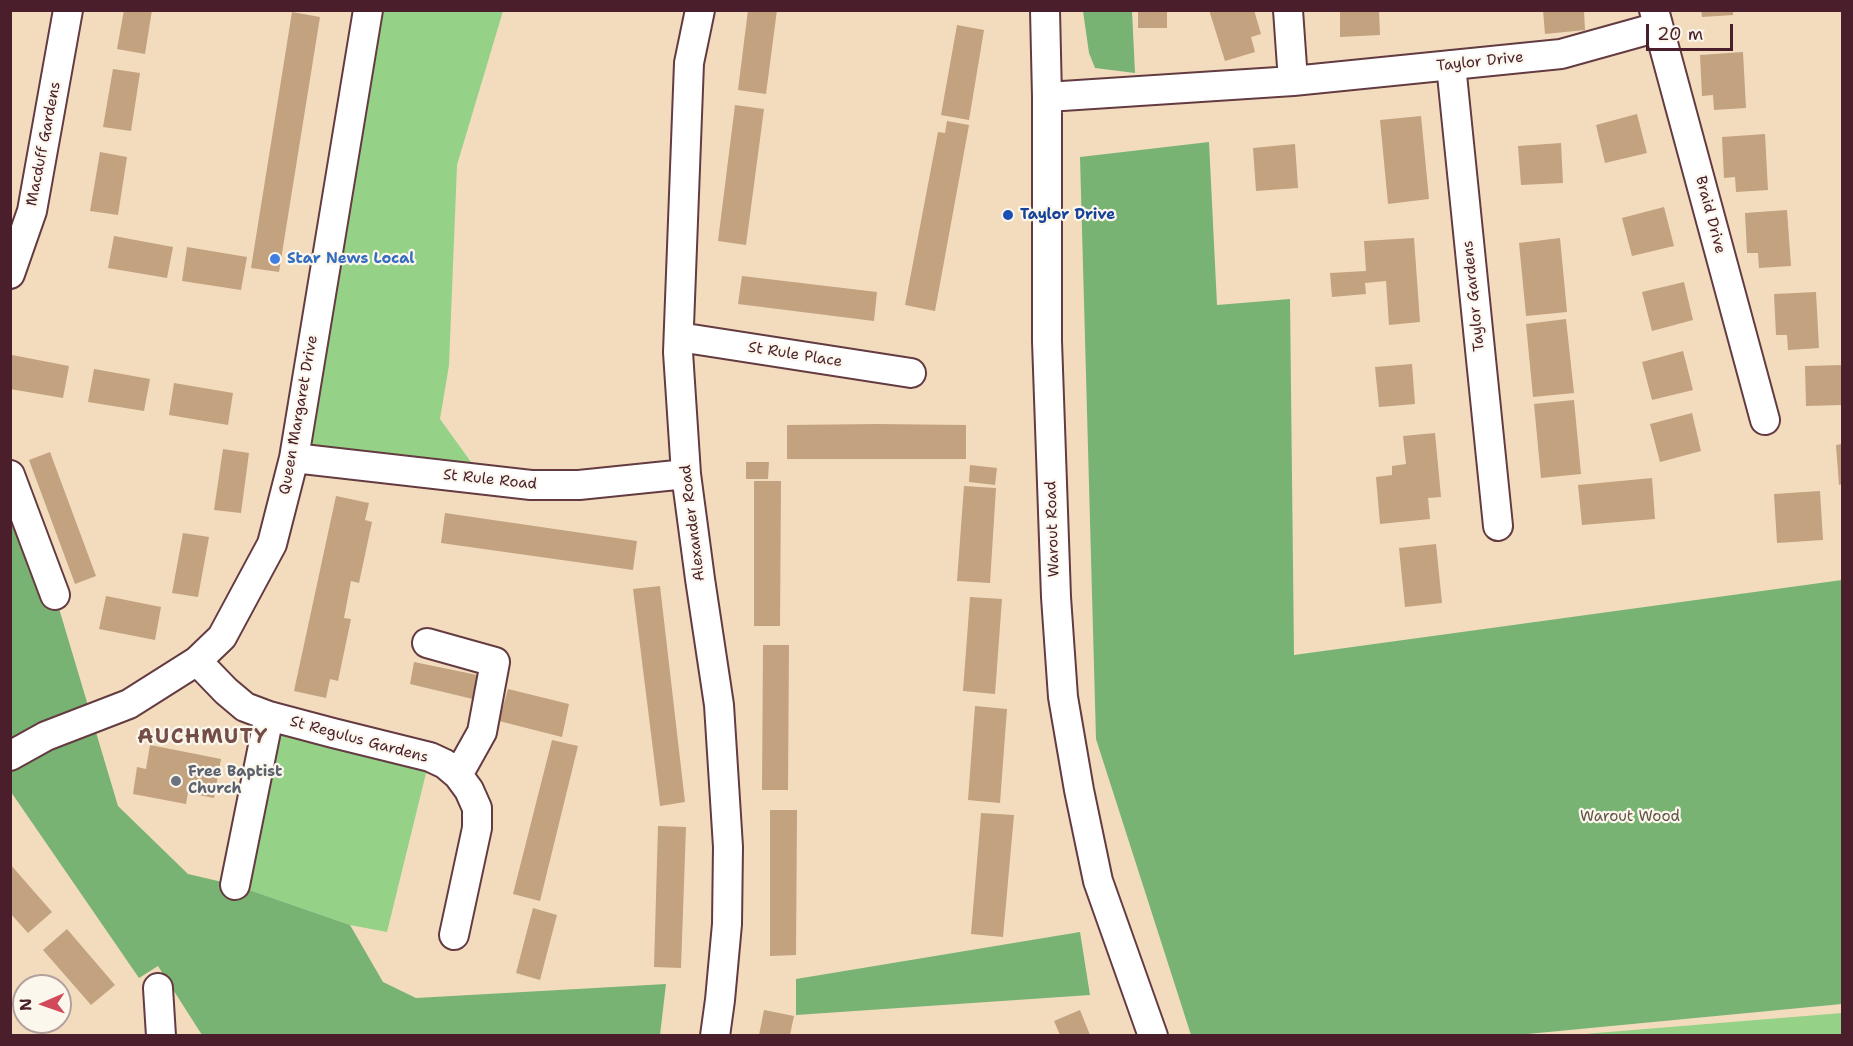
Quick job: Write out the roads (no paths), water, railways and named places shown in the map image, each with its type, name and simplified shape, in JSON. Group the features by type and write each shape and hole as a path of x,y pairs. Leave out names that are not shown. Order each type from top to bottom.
{"street":[{"name":"Macduff Gardens","path":"10,274 32,211 68,10"},
{"name":"Queen Margaret Drive","path":"10,756 46,736 129,704 197,661 222,637 272,544 294,458 368,10"},
{"name":"Alexander Road","path":"700,10 689,63 678,352 686,474 719,705 728,847 727,924 715,1035"},
{"name":"Warout Road","path":"1045,10 1047,341 1056,597 1064,697 1079,790 1098,881 1153,1035"},
{"path":"1288,10 1293,81"},
{"name":"Taylor Drive","path":"1047,98 1293,81 1561,54 1656,19"},
{"name":"Braid Drive","path":"1656,19 1765,420"},
{"name":"Taylor Gardens","path":"1451,65 1498,526"},
{"name":"St Rule Place","path":"678,337 911,373"},
{"name":"St Rule Road","path":"294,458 531,486 579,485 686,474"},
{"path":"10,475 55,595"},
{"path":"427,643 495,662 482,732 458,776"},
{"name":"St Regulus Gardens","path":"197,661 245,707 268,716 430,757 445,764 458,776 469,790 477,808 477,828 454,935"},
{"name":"St Regulus Gardens","path":"235,885 268,716"},
{"path":"158,988 161,1035"}],"place":[{"name":"Taylor Drive","path":"1008,215"},
{"name":"Star News Local","path":"275,259"},
{"name":"Free Baptist Church","path":"176,781"}],"district":[{"name":"AUCHMUTY","path":"203,738"}],"park label":[{"name":"Warout Wood","path":"1630,817"}]}
